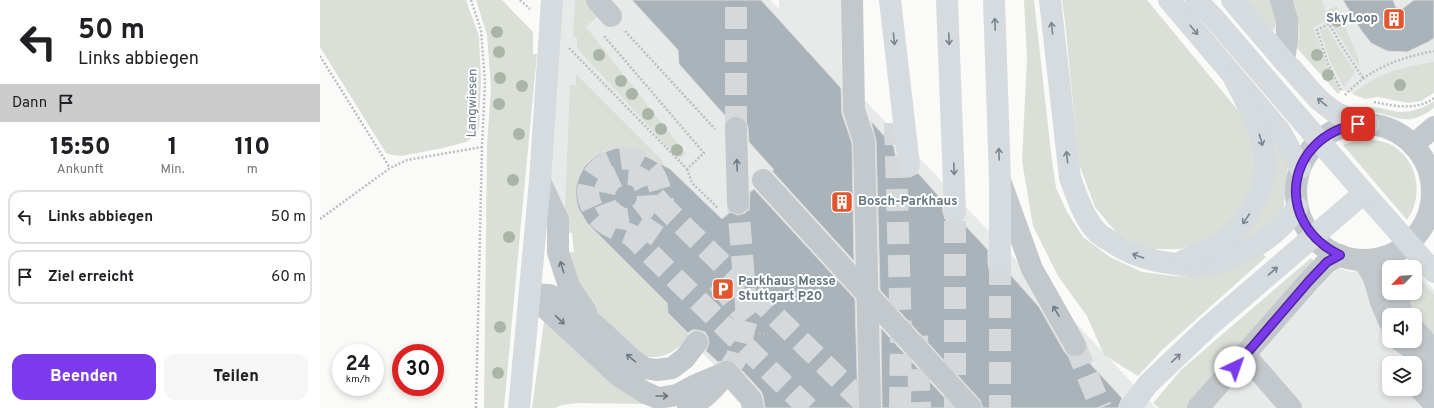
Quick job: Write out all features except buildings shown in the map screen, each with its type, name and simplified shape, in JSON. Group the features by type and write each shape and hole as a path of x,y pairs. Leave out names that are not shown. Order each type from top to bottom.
{"main road":[{"path":"890,0 909,164"},
{"path":"947,0 955,212"},
{"path":"994,0 1000,180 1000,263"},
{"path":"1050,0 1070,178 1078,201 1097,232 1128,252 1142,258 1154,261 1203,267 1224,262 1264,242 1280,229 1290,218 1300,214"},
{"path":"1169,0 1304,160"},
{"path":"1196,0 1207,8 1364,193 1434,272"},
{"path":"1232,0 1318,99 1333,111 1346,118 1369,124"},
{"path":"519,408 549,68 545,5"},
{"path":"1176,264 1218,245 1245,222 1255,205 1262,183 1265,167 1264,147 1258,128 1234,78"},
{"path":"1130,408 1148,384 1208,327 1364,193"}],"street":[{"path":"597,0 611,16"},
{"path":"852,0 854,110 864,141 870,408"},
{"path":"1282,0 1287,20 1287,39 1284,61"},
{"path":"1358,124 1369,124 1385,127 1395,132 1413,145 1422,157 1428,171 1431,186 1431,202 1427,216 1420,230 1394,260 1386,256 1364,260 1352,259 1333,252 1318,242 1309,233 1300,214 1296,183 1304,160 1325,136 1335,130 1358,124"},
{"path":"1413,145 1434,126"},
{"path":"729,206 736,128"},
{"path":"763,180 971,408"},
{"path":"1000,180 1032,269 1075,345"},
{"path":"540,181 558,220 558,252 569,286 595,325"},
{"path":"1203,406 1245,355 1327,262 1333,252"},
{"path":"1364,260 1374,278 1384,308"},
{"path":"530,294 549,295 561,300 595,325 644,368 657,370 672,368 685,358 697,342"},
{"path":"530,294 619,376 646,393 658,398 677,395 727,372"},
{"path":"1409,348 1434,378"},
{"path":"1422,348 1434,351"},
{"path":"1245,355 1291,408"},
{"path":"688,408 700,402 716,387 727,372"},
{"path":"727,372 751,398 753,408"},
{"path":"1422,390 1434,404"}],"path":[{"name":"Langwiesen","path":"471,0 482,30 485,82 482,147 476,408"},
{"path":"520,0 545,5"},
{"path":"688,100 611,16 597,27 704,153 688,170"},
{"path":"1341,94 1341,89 1328,64 1317,30 1329,24 1363,78"},
{"path":"567,46 688,170 692,183 729,206"},
{"path":"1346,99 1341,98 1363,78 1392,62 1417,54 1434,51"},
{"path":"320,56 390,168"},
{"path":"1372,102 1406,107 1418,105 1434,98"},
{"path":"320,219 390,168 406,160 482,147"},
{"path":"759,333 768,334"}],"shaded area":[{"path":"320,0 466,0 479,36 481,80 479,128 474,136 466,142 443,148 401,156 386,153 320,47"},
{"path":"476,0 502,0 533,32 533,54 537,54 504,408 484,408 487,145 491,88 487,35"},
{"name":"Bosch-Parkhaus","path":"560,0 770,0 779,9 779,0 841,0 842,76 1156,408 757,408 557,208 547,165"},
{"path":"575,0 586,0 599,15 586,27 686,154 679,159 577,48 577,38 573,36"},
{"path":"1024,0 1034,0 1056,188 1067,212 1083,237 1110,257 1142,272 1174,276 1199,277 1262,253 1266,257 1163,349 1138,376 1104,355 1087,316 1058,276 1033,226 1022,161 1027,58"},
{"path":"1062,0 1147,0 1241,114 1256,144 1255,177 1240,214 1208,242 1180,249 1146,249 1116,232 1095,207 1079,164"},
{"path":"1243,0 1270,0 1276,16 1274,28 1271,32"},
{"path":"1247,0 1434,0 1434,90 1355,93 1337,90 1300,48 1269,27"},
{"path":"1290,0 1322,0 1325,11 1337,6 1359,60 1359,67 1329,20 1313,27 1326,63 1340,92 1338,94 1297,48 1299,41 1299,29 1297,18"},
{"path":"1328,28 1355,72 1344,87 1330,61 1320,31"},
{"path":"1297,58 1333,98 1347,106 1375,107 1408,112 1434,101 1434,108 1416,118 1408,119 1370,112 1345,111 1300,67"},
{"path":"1434,62 1434,93 1421,101 1408,103 1378,97 1365,99 1352,94 1372,81 1391,72 1411,66"},
{"path":"576,74 663,161 664,174 647,156 630,149 614,148 599,153 588,162 580,175 576,190 579,206 587,223 667,303 668,313 690,336 677,348 662,356 649,357 644,355 618,334 600,316 582,293 564,253 574,252 572,233 564,232 570,85 576,85"},
{"path":"1277,139 1288,165 1284,205 1276,218 1258,233 1239,245 1237,242 1273,142"},
{"path":"1370,139 1390,144 1404,155 1410,163 1414,172 1417,192 1412,211 1407,220 1343,145 1355,141"},
{"path":"1311,258 1315,263 1187,408 1159,408 1153,403 1181,370"},
{"path":"1317,261 1351,272 1382,265 1382,300 1422,300 1422,276 1434,290 1434,408 1192,408"},
{"path":"1422,281 1434,295 1434,344 1422,330 1422,308 1411,307 1410,300 1422,300"},
{"path":"547,319 653,404 577,403 562,405 555,408 532,408 544,322"}],"tunnel":[{"path":"736,0 736,128"},
{"path":"895,123 901,335 900,408"},
{"path":"808,408 631,235 608,225 597,216 591,205 588,193 590,182 596,172 615,160 627,159 638,161 649,168 657,181 664,207 869,408"},
{"path":"621,218 611,212 605,204 604,196 606,188 610,182 616,177 624,174 632,175 641,179 648,193"},
{"path":"610,210 617,217 625,219 633,218 639,214 644,209 648,195 646,188 641,181"},
{"path":"642,239 664,207 655,197"},
{"path":"727,372 737,357 747,319 738,203"},
{"path":"955,212 955,408"},
{"path":"1000,263 1000,408"},
{"path":"718,282 747,319"},
{"path":"917,336 920,408"},
{"path":"1075,345 1101,408"}],"place":[{"name":"SkyLoop","path":"1394,19"},
{"name":"Bosch-Parkhaus","path":"842,202"},
{"name":"Parkhaus Messe Stuttgart P20","path":"723,289"}],"route":[{"path":"1235,367 1309,281 1327,262 1340,255 1327,249 1309,233 1297,207 1296,183 1300,168 1308,152 1316,144 1335,130 1358,124"}]}
